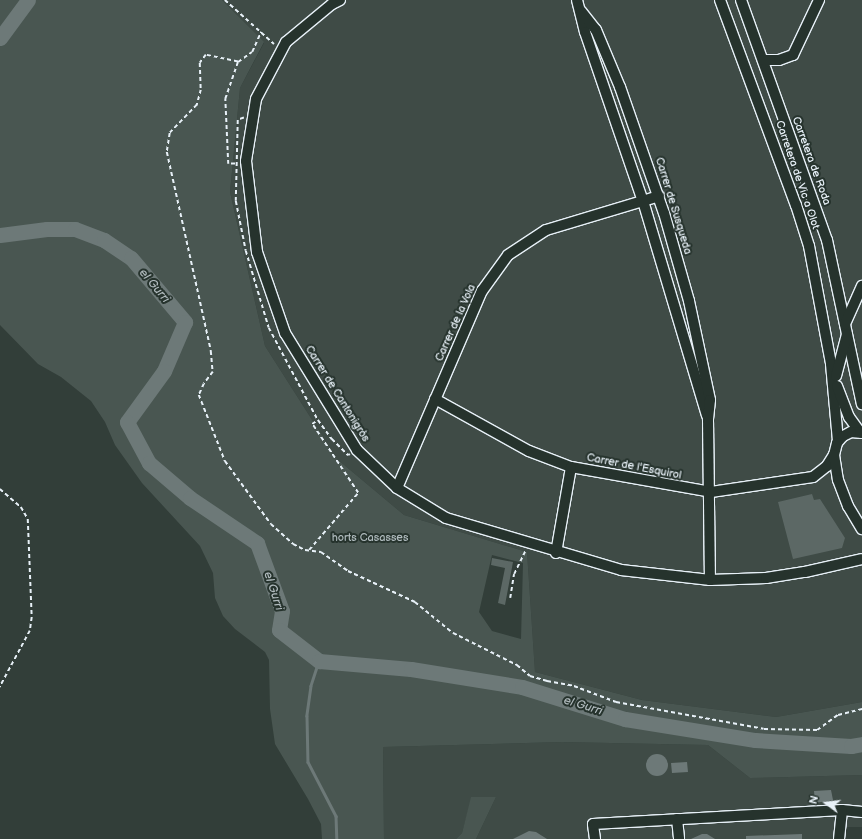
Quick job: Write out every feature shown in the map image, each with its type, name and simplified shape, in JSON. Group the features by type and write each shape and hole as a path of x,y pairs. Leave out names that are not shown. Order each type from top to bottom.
{"street":[{"name":"Carrer de Cantonigròs","path":"340,0 332,4 286,42 256,99 246,161 257,252 285,333 357,450 397,488 446,518 556,553 621,570 710,580 766,578 805,572 862,559"},
{"name":"Carrer de Susqueda","path":"577,0 581,10 584,32 643,201 708,420"},
{"name":"Carretera de Vic a Olot","path":"720,0 796,205 809,246 831,364 838,441"},
{"name":"Carretera de Roda","path":"741,0 827,240 862,404"},
{"path":"763,60 779,60 794,55 819,0"},
{"name":"Carrer de Susqueda","path":"581,10 596,30 611,66 659,196 689,301 710,400 708,420 711,492 710,580"},
{"name":"Carrer de la Vola","path":"397,488 482,292 508,255 546,230 659,196"},
{"path":"846,329 862,286"},
{"name":"Carretera de Roda","path":"835,378 846,329"},
{"name":"Carretera de Vic a Olot","path":"831,364 849,417 861,432"},
{"name":"Carrer de l'Esquirol","path":"435,399 529,451 571,467 711,492 813,477 826,466 834,455"},
{"path":"861,432 847,434 838,441 834,455 838,480 848,506 862,529"},
{"path":"556,553 571,467"},
{"path":"595,839 593,824 842,810 862,812"},
{"path":"839,839 842,810"},
{"path":"677,819 679,839"}],"path":[{"path":"224,0 282,51"},
{"path":"236,164 228,164 225,100 238,62 252,52 261,32"},
{"path":"218,57 238,62"},
{"path":"309,550 358,493 312,424 318,420"},
{"path":"0,489 21,507 28,519 32,617 28,636 0,687"},
{"path":"510,598 514,574 522,556"}],"shaded area":[{"path":"222,0 862,0 862,702 776,717 642,700 535,672 527,552 404,515 337,459 265,346 230,192 240,88 264,43"},
{"path":"562,742 708,745 750,778 862,775 862,827 844,827 843,839 476,839 496,797 472,797 462,833 456,839 384,839 383,747"},
{"path":"657,754 665,757 668,765 665,773 657,776 649,773 646,765 649,757"},
{"path":"687,762 688,772 672,773 671,763"},
{"path":"831,790 833,800 815,803 814,791"},
{"path":"529,831 536,832 547,839 513,839"},
{"path":"702,834 707,834 715,839 691,839"},
{"path":"802,834 802,839 746,839 746,836"}],"green space":[{"name":"horts Casasses","path":"0,0 222,0 264,42 240,88 230,192 265,346 337,459 404,515 527,552 535,672 642,700 776,717 862,702 862,775 750,778 708,745 562,742 383,747 384,839 322,839 321,824 275,744 270,709 269,660 265,652 235,629 223,616 215,598 213,573 200,546 142,483 115,445 105,422 91,401 61,377 38,364 0,325","holes":["492,555 523,563 521,639 492,631 479,612"]},
{"path":"471,797 496,797 476,839 456,839 462,833"}],"building":[{"path":"812,494 814,500 820,499 845,538 842,548 793,559 778,502"},
{"path":"492,558 513,562 505,605 498,603 505,568 491,565"}],"waterway":[{"name":"el Gurri","path":"0,38 28,0"},
{"name":"el Gurri","path":"0,235 47,229 75,229 104,240 131,258 185,322 164,371 127,422 149,463 190,498 257,543 282,611 279,630 319,661 411,669 522,687 625,719 755,740 851,746 862,744"},
{"path":"319,661 311,686 307,716 308,762 336,816 337,839"}]}
